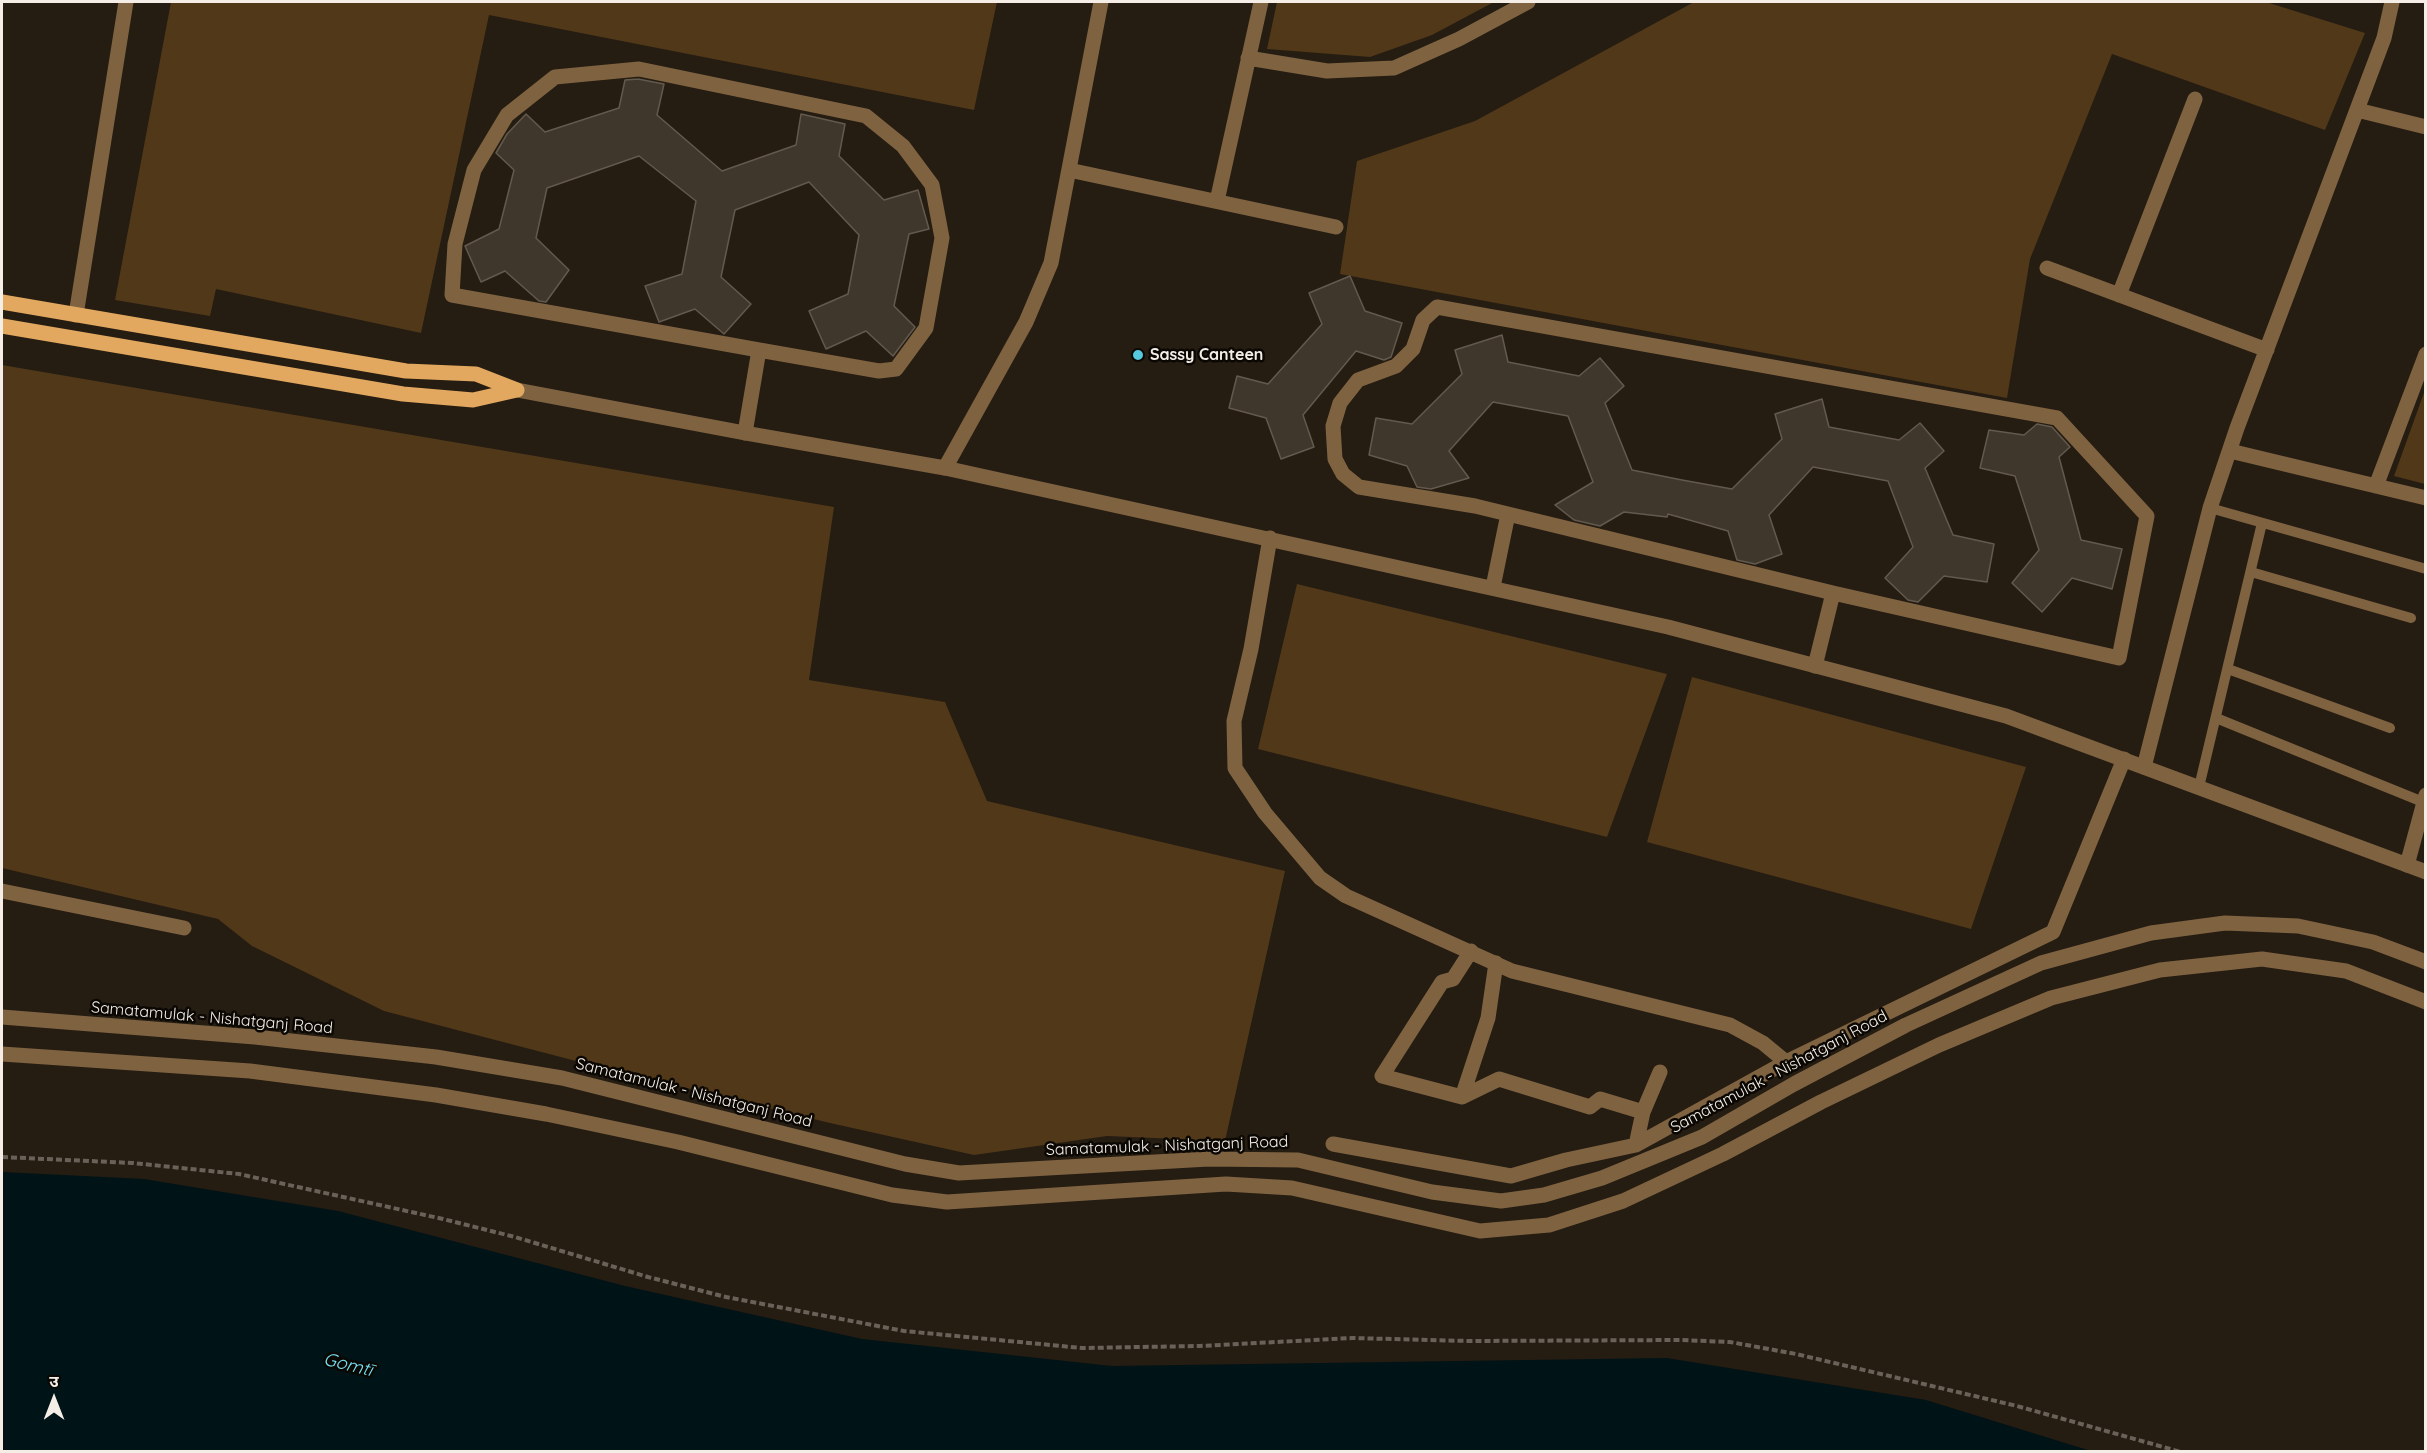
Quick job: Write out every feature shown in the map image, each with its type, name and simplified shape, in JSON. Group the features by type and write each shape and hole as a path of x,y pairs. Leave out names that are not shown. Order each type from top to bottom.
{"main road":[{"path":"2,302 406,371 476,374 517,390"},
{"path":"2,326 403,394 473,400 517,390"}],"street":[{"path":"76,315 126,2"},
{"path":"945,468 1026,322 1051,263 1101,2"},
{"path":"1217,201 1261,2"},
{"path":"1248,58 1327,71 1394,68 1459,39 1528,2"},
{"path":"2144,766 2210,508 2384,38 2392,2"},
{"path":"639,69 866,116 903,146 932,185 942,238 926,328 896,369 879,371 759,350 452,295 455,244 474,170 507,115 555,77 639,69"},
{"path":"2119,295 2195,99"},
{"path":"2357,110 2426,127"},
{"path":"1069,170 1336,227"},
{"path":"2047,268 2267,350"},
{"path":"1437,307 2056,418 2147,516 2119,658 1833,593 1475,506 1359,487 1343,474 1335,459 1334,426 1340,404 1358,380 1395,366 1407,355 1413,349 1423,320 1437,307"},
{"path":"745,434 759,350"},
{"path":"2376,486 2426,354"},
{"path":"517,390 745,434 945,468 1668,627 2006,716 2426,872"},
{"path":"2230,451 2426,498"},
{"path":"1493,587 1508,514"},
{"path":"1270,538 1251,649 1234,721 1235,768 1265,813 1320,878 1346,896 1512,971 1730,1025 1763,1043 1786,1062"},
{"path":"1815,666 1833,593"},
{"path":"1332,1144 1511,1176 1566,1160 1636,1145 1786,1062 2054,932 2124,759"},
{"path":"2407,865 2424,799"},
{"path":"2,891 184,928"},
{"name":"Samatamulak - Nishatganj Road","path":"2,1017 255,1037 436,1057 562,1078 893,1161 959,1173 1209,1159 1298,1160 1432,1192 1501,1201 1544,1195 1602,1178 1702,1137 1794,1084 1906,1025 2041,963 2151,933 2225,923 2298,926 2373,942 2426,962"},
{"path":"1471,951 1453,979 1442,982 1382,1076 1462,1097 1499,1079 1590,1107 1600,1099 1643,1112"},
{"path":"2,1054 250,1071 436,1095 546,1114 678,1142 892,1196 947,1202 1226,1184 1292,1188 1480,1231 1549,1225 1623,1201 1723,1154 1821,1102 1940,1045 2051,998 2160,970 2262,959 2346,971 2426,1002"},
{"path":"1462,1097 1488,1018 1496,963"},
{"path":"1636,1145 1643,1112 1660,1072"}],"lane":[{"path":"2210,508 2426,569"},
{"path":"2199,787 2262,523"},
{"path":"2251,572 2411,618"},
{"path":"2228,669 2390,728"},
{"path":"2216,718 2424,799"}],"path":[{"path":"2,1157 133,1163 239,1174 454,1221 625,1271 726,1297 904,1331 1082,1348 1200,1346 1352,1338 1730,1342 1796,1354 2017,1406 2181,1452"}],"shaded area":[{"path":"171,2 997,2 974,110 489,15 421,333 216,289 210,316 115,300"},
{"path":"1277,2 1494,2 1432,35 1370,57 1267,49"},
{"path":"1694,2 2266,2 2365,33 2325,130 2112,54 2030,259 2007,398 1340,274 1357,161 1475,121"},
{"path":"2,365 834,507 809,680 945,702 987,801 1285,871 1225,1141 1107,1136 974,1155 830,1123 384,1011 252,946 218,919 2,868"},
{"path":"2425,390 2426,484 2394,476"},
{"path":"1297,584 1667,674 1607,837 1258,749"},
{"path":"1692,677 2026,767 1971,929 1647,842"}],"water":[{"name":"Gomtī","path":"2,1172 144,1179 338,1211 625,1286 862,1339 1112,1366 1667,1358 1926,1400 2091,1451 2,1451"}],"building":[{"path":"638,79 664,84 657,115 722,171 796,145 801,114 845,124 839,156 884,200 918,190 929,229 909,234 894,306 915,327 893,356 866,331 826,349 809,311 848,294 859,235 809,182 735,210 721,277 751,304 724,334 695,309 659,322 645,286 682,274 696,201 639,156 547,188 536,238 569,270 546,302 539,301 505,271 481,282 465,246 499,229 514,170 496,153 507,134 526,114 545,132 619,108 625,80"},
{"path":"1350,276 1365,311 1402,323 1391,357 1384,360 1356,351 1303,415 1314,447 1281,459 1266,418 1229,408 1237,376 1268,384 1322,324 1309,293"},
{"path":"1502,335 1508,362 1579,376 1600,358 1624,386 1605,403 1632,470 1732,489 1782,439 1775,414 1822,399 1829,427 1899,440 1920,423 1944,451 1925,468 1953,535 1994,544 1987,582 1944,576 1918,602 1908,600 1885,578 1913,547 1888,481 1813,467 1769,515 1782,554 1755,564 1737,560 1728,531 1668,514 1667,517 1624,512 1600,526 1574,520 1555,505 1593,482 1568,416 1493,402 1449,451 1469,478 1431,489 1417,487 1407,466 1369,455 1376,418 1412,424 1462,374 1455,350"},
{"path":"2037,424 2052,427 2070,447 2059,457 2081,540 2122,549 2112,589 2072,578 2042,612 2012,583 2039,550 2015,476 1980,468 1989,430 2024,435"}],"place":[{"name":"Sassy Canteen","path":"1138,355"}]}
